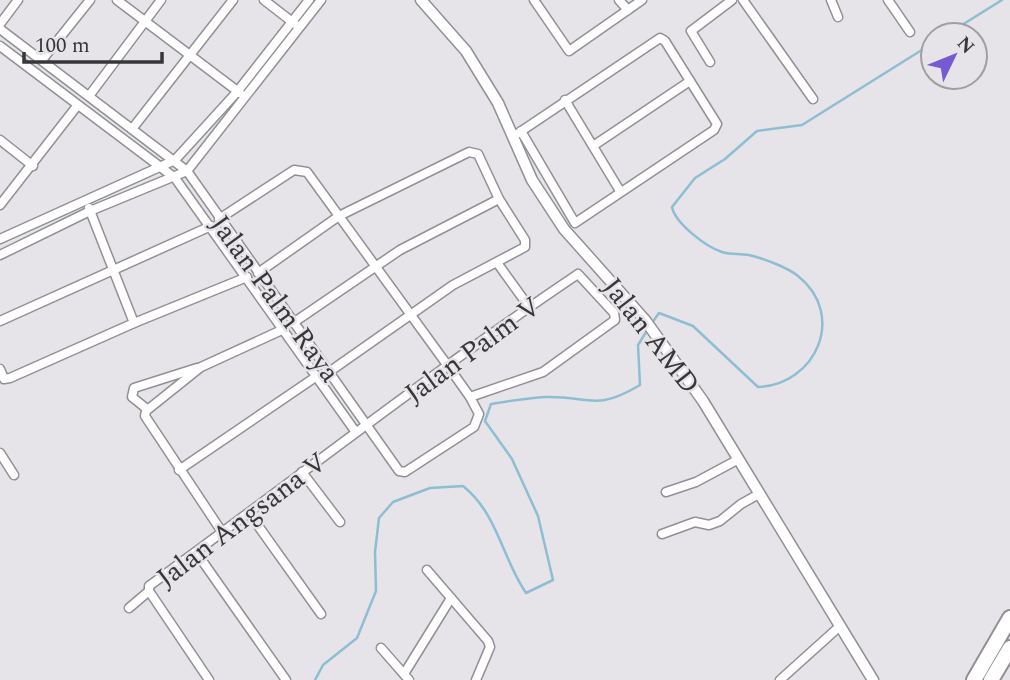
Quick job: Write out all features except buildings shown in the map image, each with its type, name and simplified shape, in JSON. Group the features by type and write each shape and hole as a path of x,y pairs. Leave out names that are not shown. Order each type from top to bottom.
{"highway":[{"path":"991,680 994,661 1009,626"},
{"path":"974,680 1010,648"}],"street":[{"path":"0,27 18,0"},
{"path":"42,60 90,0"},
{"path":"117,0 191,54 245,98"},
{"path":"89,96 161,0"},
{"path":"132,129 233,0"},
{"path":"264,0 300,28"},
{"path":"0,239 175,160 237,92 309,0"},
{"path":"0,255 90,211 187,171 321,0"},
{"name":"Jalan AMD","path":"421,0 467,51 517,134 532,180 564,229 645,320 704,401 873,680"},
{"path":"534,0 569,51 642,0"},
{"path":"619,0 628,10"},
{"path":"710,62 691,31 732,0"},
{"path":"743,0 813,99"},
{"path":"831,0 838,18"},
{"path":"888,0 910,32"},
{"name":"Jalan Palm Raya","path":"0,27 187,171 400,471 405,472 474,427 479,414 470,397"},
{"path":"660,38 665,41 717,122 715,127 620,191 578,223 571,221 517,134 565,100 660,38"},
{"path":"0,46 175,178 355,431"},
{"path":"593,146 690,81"},
{"path":"565,100 620,191"},
{"path":"0,205 33,166 77,106"},
{"path":"0,140 33,166"},
{"path":"258,273 339,216 474,151 478,154 499,199 526,245 499,264 453,285 329,372"},
{"path":"219,219 294,170 301,169 339,216 470,397"},
{"path":"293,323 400,250 499,199"},
{"path":"88,200 134,323"},
{"path":"0,321 211,226"},
{"path":"499,264 529,307"},
{"name":"Jalan Palm V","path":"355,431 578,274 615,315 614,322 543,372 470,397"},
{"path":"0,369 4,379 10,378 247,277"},
{"path":"147,409 132,397 134,388 201,367 284,329"},
{"path":"201,367 147,409 145,416 222,532"},
{"path":"179,470 317,376"},
{"name":"Jalan Angsana V","path":"129,608 149,591 149,586 355,431"},
{"path":"0,453 14,475"},
{"path":"666,492 696,482 739,459"},
{"path":"302,472 340,522"},
{"path":"662,534 695,522 709,525 720,522 741,504 759,494"},
{"path":"249,513 321,614"},
{"path":"196,552 286,680"},
{"path":"427,570 488,641 490,647 476,680"},
{"path":"149,591 207,679"},
{"path":"381,648 406,677 451,598"},
{"path":"779,680 840,626"}],"waterway":[{"path":"968,21 1002,0"},
{"path":"652,323 659,313 693,326 758,387 778,383 796,374 809,361 818,345 822,328 821,310 813,292 798,276 781,266 749,255 725,253 708,245 685,227 672,207 695,178 725,159 757,131 802,125 919,52"},
{"path":"315,680 323,665 357,638 376,591 375,552 379,518 393,502 430,488 463,486 475,497 492,523 526,593 553,580 538,516 512,459 485,421 491,404 546,397 593,401 625,393 640,385 638,345 648,329"}]}
